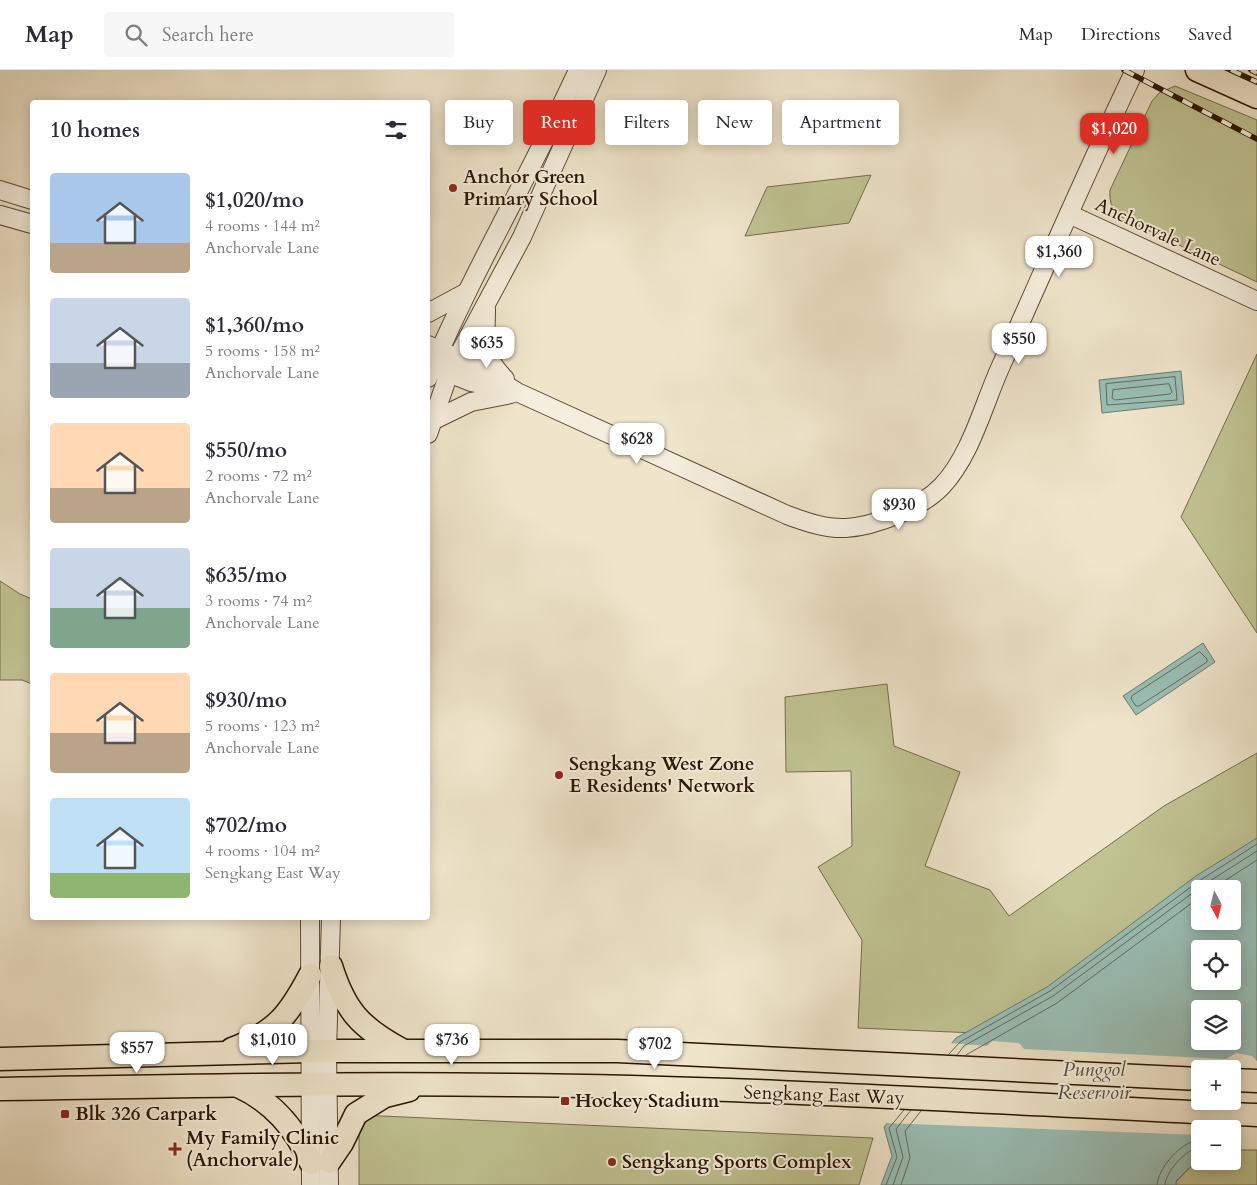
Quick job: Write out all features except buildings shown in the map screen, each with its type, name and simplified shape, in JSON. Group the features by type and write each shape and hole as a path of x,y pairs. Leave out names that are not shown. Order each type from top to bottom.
{"main road":[{"path":"1197,70 1257,97"},
{"path":"331,966 340,994 364,1026 380,1039 403,1051"},
{"path":"220,1053 252,1041 282,1021 310,975"},
{"name":"Sengkang East Way","path":"0,1059 318,1051 617,1050 1191,1079"},
{"path":"1241,1081 1257,1082"},
{"name":"Sengkang East Way","path":"0,1089 319,1083 511,1084 766,1092 1257,1115"},
{"path":"236,1085 258,1095 283,1118 320,1163 342,1143 356,1114 386,1096 429,1085"}],"street":[{"path":"431,361 548,138 578,70"},
{"path":"430,428 453,366 486,308 565,144 597,70"},
{"name":"Anchorvale Lane","path":"431,361 453,366 477,367 517,392 787,515 814,525 846,528 882,521 912,507 941,487 960,462 1134,70"},
{"path":"0,190 30,199"},
{"name":"Anchorvale Lane","path":"1069,214 1257,301"},
{"path":"0,215 30,223"},
{"path":"430,312 467,292"},
{"path":"486,308 487,354 491,364 517,392"},
{"path":"430,428 471,402 517,392"},
{"path":"310,920 310,975 318,1051 320,1163 329,1185"},
{"path":"318,1051 331,966 331,920"},
{"path":"311,1185 320,1163"}],"green space":[{"path":"1175,86 1257,120 1257,282 1124,219 1112,207 1110,190 1152,101 1159,93"},
{"path":"871,175 849,223 745,236 767,187"},
{"path":"1257,354 1257,633 1181,517"},
{"path":"0,581 30,598 30,683 22,680 0,680"},
{"path":"887,684 894,746 960,772 925,866 990,890 1009,916 1164,806 1257,753 1257,1045 1241,1044 1241,1000 1191,1000 1191,1042 858,1028 862,940 818,867 852,846 851,771 786,772 785,697"},
{"name":"Sengkang Sports Complex","path":"359,1115 873,1138 859,1185 359,1185"},
{"path":"1241,1150 1257,1150 1257,1185 1176,1185 1176,1182 1191,1166 1191,1170 1241,1170"}],"water":[{"path":"1181,371 1184,404 1102,413 1099,380"},
{"path":"1203,643 1215,662 1136,715 1123,696"},
{"name":"Punggol Reservoir","path":"1257,838 1257,1116 1241,1131 1241,1120 1191,1120 1191,1166 1176,1181 1176,1185 881,1185 892,1156 884,1127 956,1038 1047,987 1196,876"}],"pier":[{"path":"992,1041 1019,1043 1024,1049 1226,1059 1236,1053 1252,1056 1257,1061 1257,1120 1241,1134 1241,1120 1191,1120 1191,1135 884,1123 949,1043 987,1046"}],"railway":[{"path":"1124,70 1257,139"},
{"path":"1231,70 1257,82"},
{"path":"1251,70 1257,73"}],"place":[{"name":"Anchor Green Primary School","path":"453,188"},
{"name":"Sengkang West Zone E Residents' Network","path":"559,775"},
{"name":"Hockey Stadium","path":"565,1101"},
{"name":"Blk 326 Carpark","path":"65,1114"},
{"name":"My Family Clinic (Anchorvale)","path":"175,1149"},
{"name":"Sengkang Sports Complex","path":"612,1162"}]}
